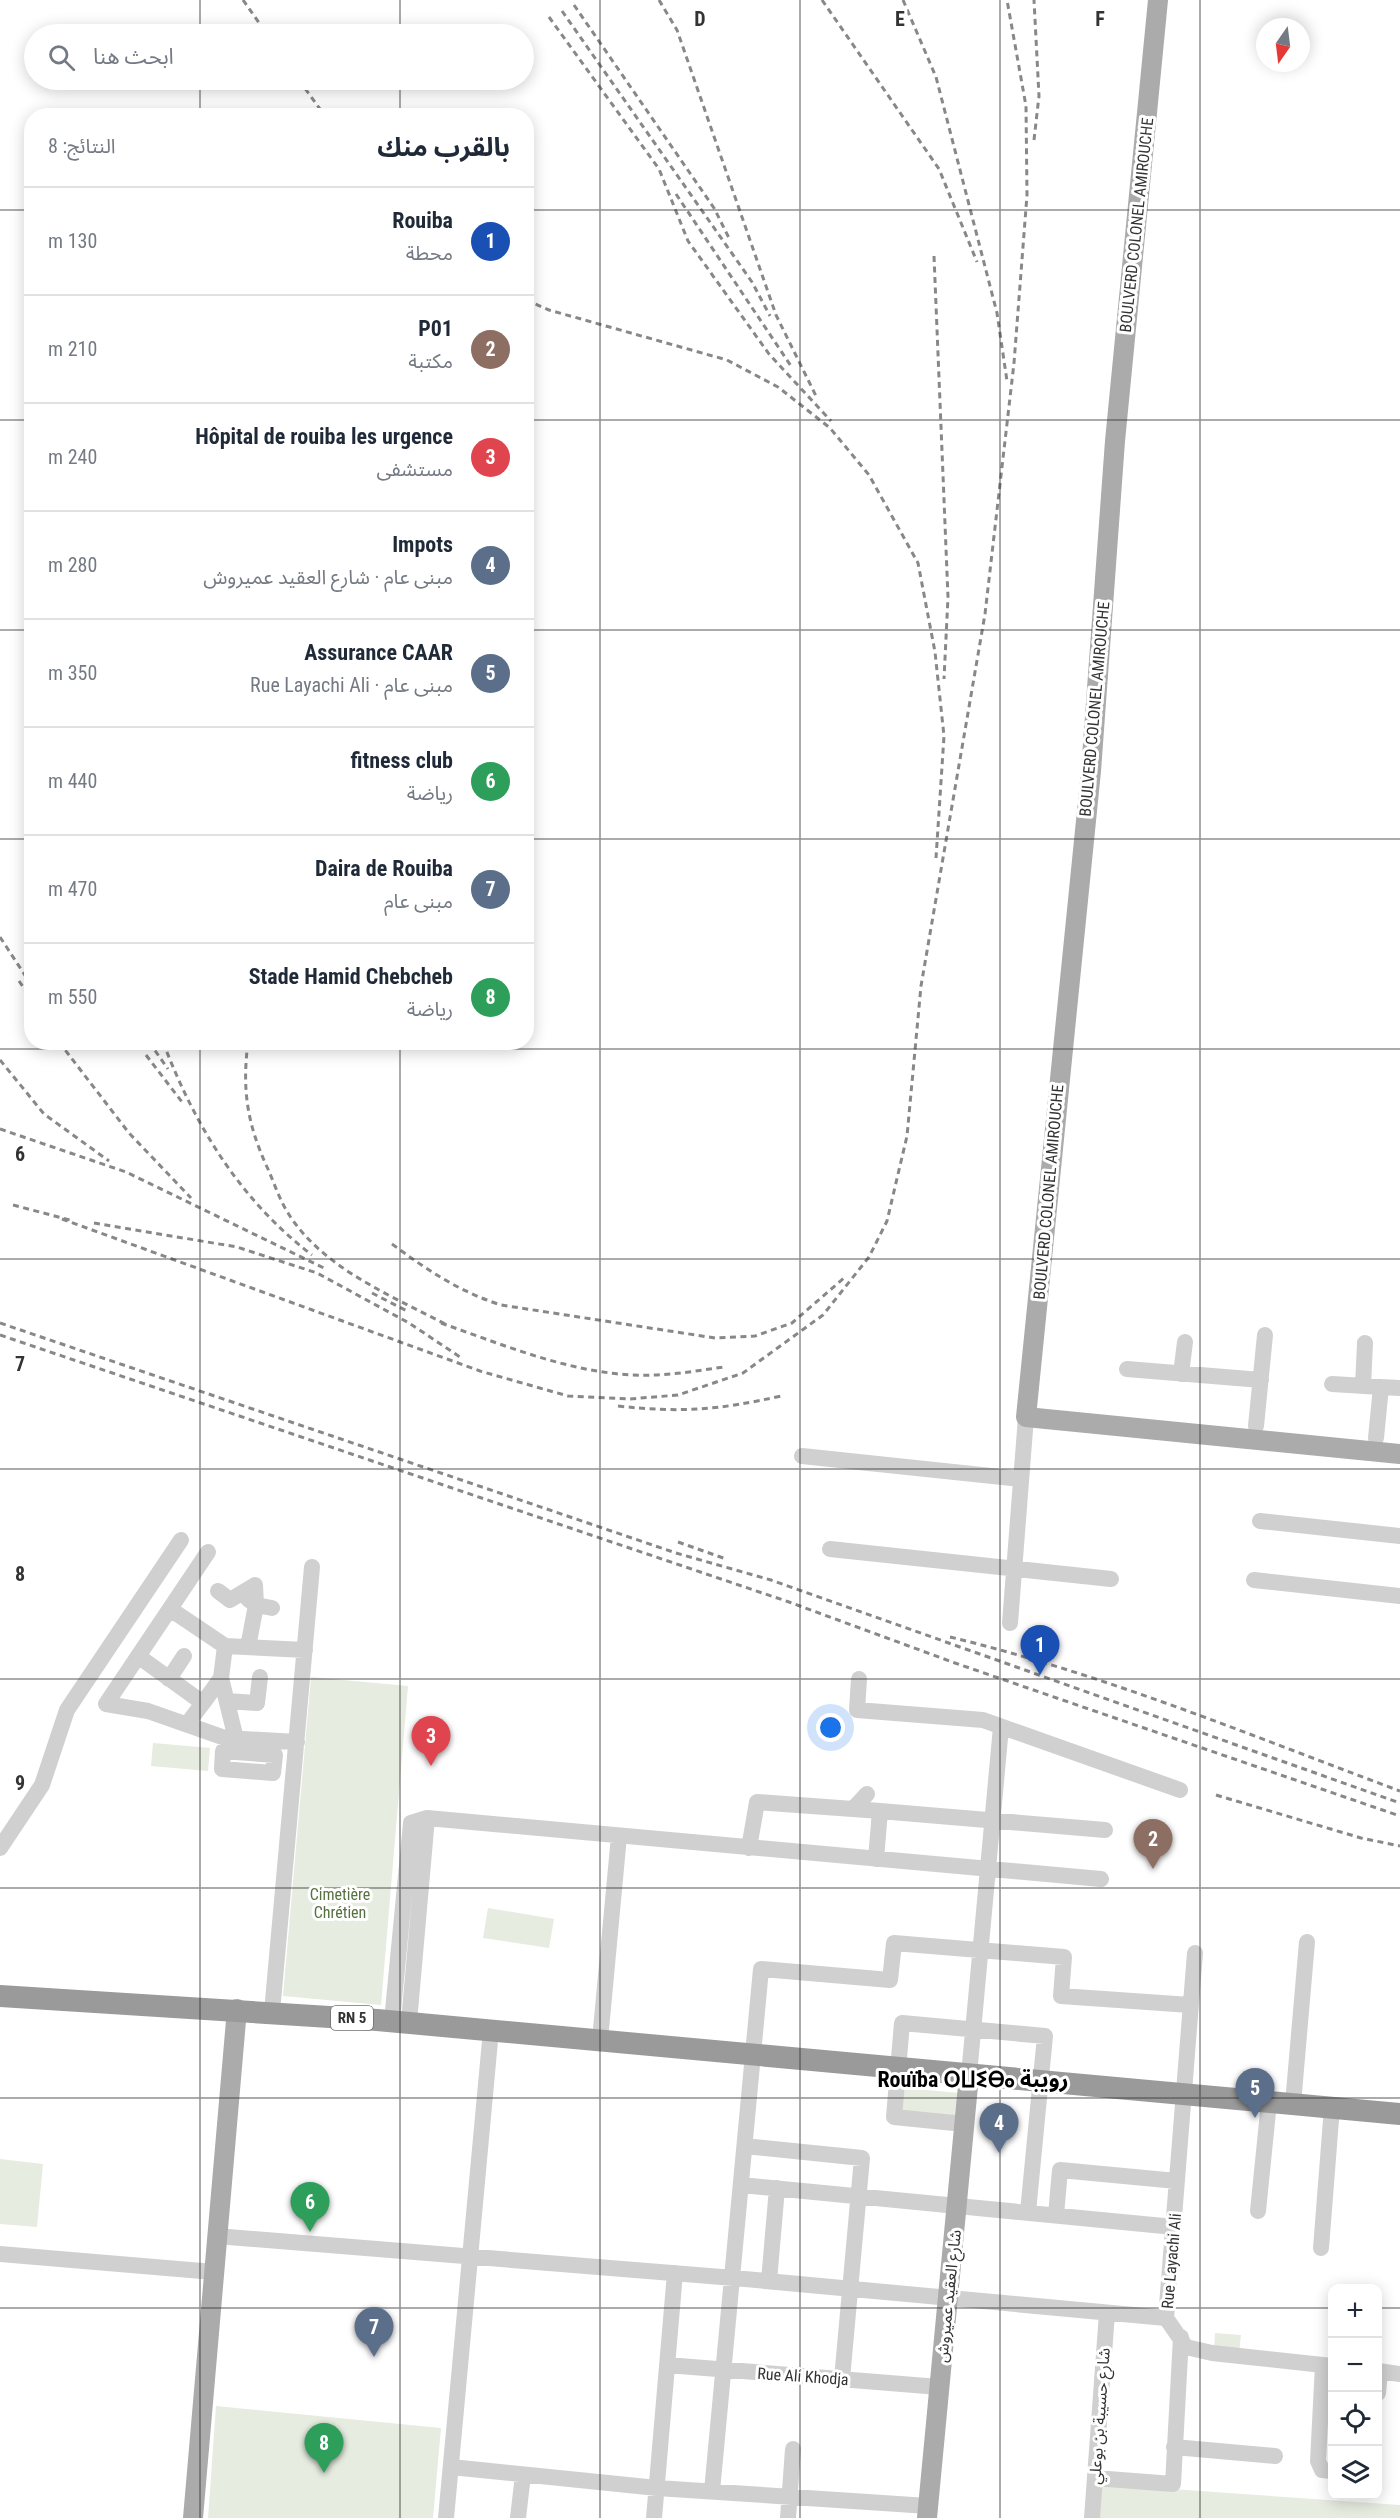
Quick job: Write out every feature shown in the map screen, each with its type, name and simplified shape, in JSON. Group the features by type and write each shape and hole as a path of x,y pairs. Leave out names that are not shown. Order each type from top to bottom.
{"highway":[{"name":"RN 5","path":"0,1988 60,2000"},
{"name":"RN 5","path":"0,1996 237,2009 401,2022 1400,2114"}],"main road":[{"name":"BOULVERD COLONEL AMIROUCHE","path":"1027,1410 1091,771 1114,441 1158,0"},
{"path":"1027,1410 1256,1426 1400,1441"},
{"path":"1027,1410 1400,1454"},
{"path":"193,2518 237,2009"},
{"name":"شارع العقيد عميروش","path":"928,2515 969,2074"}],"street":[{"path":"1256,1426 1265,1335"},
{"path":"1181,1374 1185,1342"},
{"path":"1363,1386 1365,1343"},
{"path":"1127,1369 1261,1380"},
{"path":"1332,1384 1400,1388"},
{"path":"1376,1438 1381,1387"},
{"path":"1010,1623 1027,1410"},
{"path":"802,1456 1022,1479"},
{"path":"1260,1521 1400,1536"},
{"path":"0,1848 42,1785 67,1710 181,1540"},
{"path":"830,1549 1111,1579"},
{"path":"208,1552 106,1704 148,1711 187,1724 225,1738 244,1744 275,1755 273,1773 222,1769 223,1751 244,1744 297,1742"},
{"path":"272,2012 312,1567"},
{"path":"1254,1580 1400,1596"},
{"path":"218,1591 230,1600 240,1594 264,1606 248,1647"},
{"path":"170,1609 225,1646 305,1650"},
{"path":"225,1646 221,1678 227,1701 244,1744 247,1771"},
{"path":"138,1656 202,1704"},
{"path":"169,1679 184,1656"},
{"path":"227,1701 257,1703 260,1677"},
{"path":"187,1724 221,1678"},
{"path":"859,1679 857,1710 983,1720 1180,1790"},
{"path":"969,2074 1001,1727"},
{"path":"853,1809 867,1794"},
{"path":"749,1848 757,1802 1105,1830"},
{"path":"876,1859 880,1811"},
{"path":"401,2022 419,1821 619,1836 1101,1879"},
{"path":"600,2040 619,1836"},
{"path":"1293,2104 1307,1942"},
{"path":"712,2491 734,2278 761,1969 890,1980 894,1943 980,1949 1064,1957 1062,1996 1190,2005"},
{"name":"Rue Layachi Ali","path":"1195,1953 1166,2318 1186,2347 1212,2353 1328,2365"},
{"path":"964,2124 894,2117 902,2023 1045,2036 1028,2212"},
{"path":"446,2518 491,2030"},
{"path":"1258,2211 1269,2102"},
{"path":"1321,2248 1332,2107"},
{"path":"745,2146 862,2158 842,2379"},
{"path":"1056,2215 1060,2170 1177,2181"},
{"path":"741,2185 1174,2227"},
{"path":"769,2281 777,2188"},
{"path":"216,2236 769,2281 1166,2318"},
{"path":"0,2254 214,2272"},
{"path":"654,2518 675,2273"},
{"name":"شارع حسيبة بن بوعلي","path":"1092,2518 1107,2313"},
{"path":"1095,2478 1173,2484 1181,2337"},
{"name":"Rue Ali Khodja","path":"667,2365 939,2387"},
{"path":"1328,2365 1318,2461 1322,2470 1328,2471"},
{"path":"1382,2372 1400,2374"},
{"path":"1174,2447 1275,2456"},
{"path":"788,2518 793,2449"},
{"path":"451,2467 657,2488 790,2497 928,2515"},
{"path":"518,2518 523,2475"}],"green space":[{"name":"Cimetière Chrétien","path":"311,1677 408,1686 381,2005 283,1996"},
{"path":"153,1743 210,1748 208,1771 151,1766"},
{"path":"488,1908 554,1919 549,1948 483,1938"},
{"path":"903,2088 960,2093 958,2120 901,2114"},
{"path":"0,2159 43,2164 37,2227 0,2224"},
{"path":"1215,2333 1241,2335 1239,2353 1214,2351"},
{"path":"216,2406 441,2428 433,2518 208,2518"},
{"path":"1100,2484 1400,2505 1400,2518 1098,2518"}],"railway":[{"path":"243,0 260,24"},
{"path":"659,0 677,30 776,315 817,398"},
{"path":"822,0 939,169 977,262"},
{"path":"903,0 936,77 997,313 1007,381"},
{"path":"62,1219 480,1371 568,1396 630,1399 678,1395 743,1373 823,1315 869,1257 887,1221 907,1136 921,986 985,614 1014,363 1027,195 1026,106 1007,0"},
{"path":"1034,0 1039,96 1034,140"},
{"path":"574,5 714,208 730,240"},
{"path":"562,11 752,282 770,316"},
{"path":"549,17 659,169 688,241 769,354 831,421"},
{"path":"306,90 319,108"},
{"path":"676,194 791,366"},
{"path":"934,256 948,597 944,679"},
{"path":"534,303 549,310 727,360 778,387 830,428 869,475 918,563 935,652 944,736 936,858"},
{"path":"0,937 24,974"},
{"path":"19,981 24,988"},
{"path":"65,1050 129,1133 191,1198"},
{"path":"155,1050 168,1069"},
{"path":"166,1050 190,1103 222,1159 263,1210 286,1234 312,1255"},
{"path":"247,1050 246,1091 251,1121 260,1151 288,1213 319,1250 339,1265 381,1291 447,1325"},
{"path":"146,1055 182,1102"},
{"path":"0,1060 44,1114 109,1161"},
{"path":"0,1129 126,1172 326,1269"},
{"path":"13,1205 70,1220"},
{"path":"94,1223 237,1247 317,1273 409,1323 463,1359"},
{"path":"392,1244 444,1279 472,1294 501,1305 715,1338 755,1336 792,1323 844,1278"},
{"path":"372,1293 409,1312"},
{"path":"0,1323 676,1553 771,1580 1400,1803"},
{"path":"441,1323 528,1354 596,1371 645,1375 724,1367"},
{"path":"0,1335 789,1602 955,1663 1400,1816"},
{"path":"618,1406 700,1409 781,1396"},
{"path":"678,1542 726,1559"},
{"path":"950,1637 1121,1687 1400,1791"},
{"path":"1216,1795 1361,1838 1400,1846"}],"place":[{"name":"Rouiba","path":"1040,1675"},
{"name":"Hôpital de rouiba les urgence","path":"431,1766"},
{"name":"P01","path":"1153,1869"},
{"name":"Assurance CAAR","path":"1255,2118"},
{"name":"Impots","path":"999,2153"},
{"name":"fitness club","path":"310,2232"},
{"name":"Daira de Rouiba","path":"374,2357"},
{"name":"Stade Hamid Chebcheb","path":"324,2473"}],"district":[{"name":"Rouïba ⵔⵡⵉⴱⴰ رويبة","path":"973,2079"}]}
